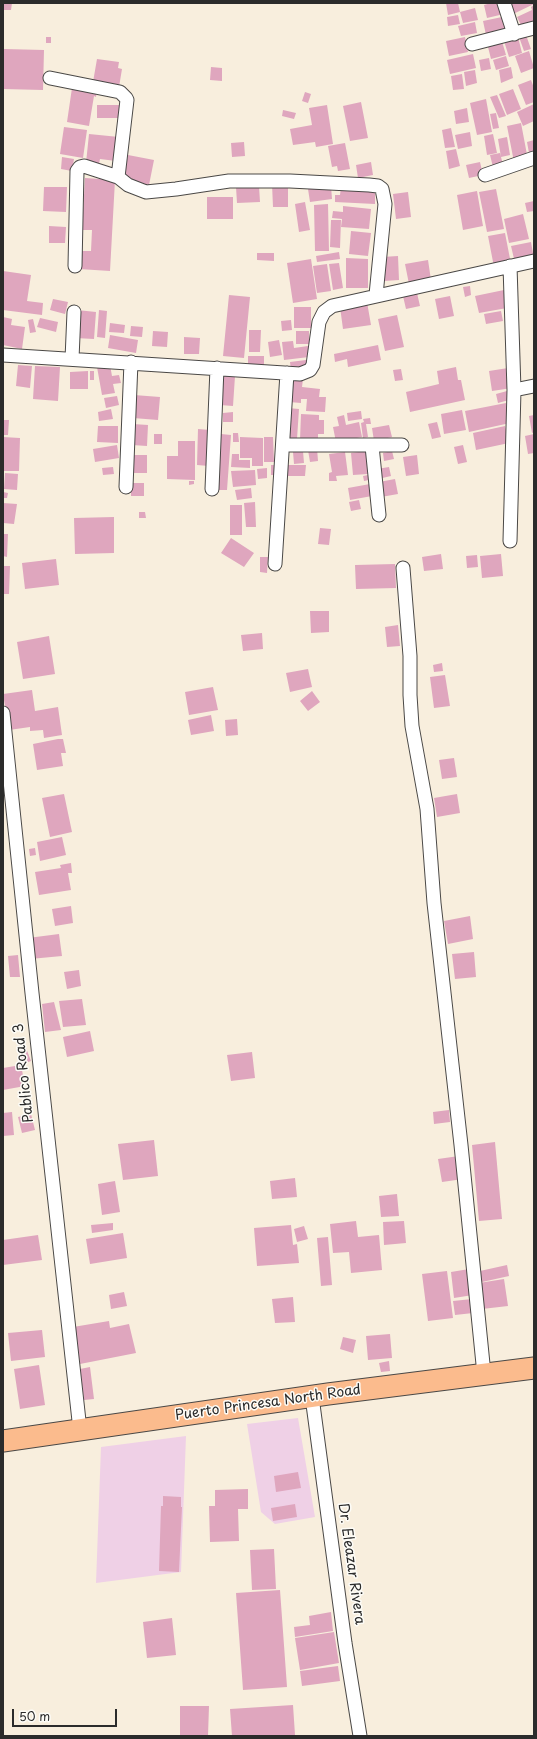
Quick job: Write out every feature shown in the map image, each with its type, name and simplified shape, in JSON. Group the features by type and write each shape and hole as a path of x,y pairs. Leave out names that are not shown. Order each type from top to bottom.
{"main road":[{"name":"Puerto Princesa North Road","path":"3,1441 312,1397 534,1368"}],"street":[{"path":"504,3 514,34"},
{"path":"472,44 534,28"},
{"path":"50,78 120,92 126,98 118,176"},
{"path":"485,175 534,158"},
{"path":"75,266 77,170 80,167 84,166 118,176 128,185 146,192 229,181 290,181 378,186 382,189 385,204 376,295"},
{"path":"3,355 306,373 313,365 319,322 324,312 332,306 534,261"},
{"path":"510,266 514,390 510,541"},
{"path":"72,359 74,312"},
{"path":"126,486 131,362"},
{"path":"212,489 217,368"},
{"path":"275,564 287,373"},
{"path":"514,390 534,386"},
{"path":"282,445 402,445"},
{"path":"372,446 379,515"},
{"path":"404,568 410,656 412,726 421,769 427,809 434,903 461,1145 484,1374"},
{"name":"Pablico Road 3","path":"3,713 80,1430"},
{"name":"Dr. Eleazar Rivera","path":"312,1397 345,1643 360,1736"}],"shaded area":[{"path":"298,1418 315,1517 275,1524 261,1512 247,1424"},
{"path":"186,1436 181,1572 96,1583 101,1447"}],"building":[{"path":"3,3 12,3 11,10 3,10"},
{"path":"446,3 458,3 460,12 448,15"},
{"path":"501,3 504,14 487,18 484,5"},
{"path":"504,3 534,3 534,4 509,16"},
{"path":"534,5 534,22 522,27 517,17 532,10 531,7"},
{"path":"475,8 478,20 463,23 460,12"},
{"path":"458,15 460,24 448,26 447,17"},
{"path":"502,17 505,31 486,35 483,21"},
{"path":"475,22 477,33 461,36 458,26"},
{"path":"526,35 531,49 524,51 519,37"},
{"path":"46,37 51,37 51,43 46,43"},
{"path":"465,37 468,52 449,56 446,41"},
{"path":"518,37 522,53 509,57 504,41"},
{"path":"501,38 506,55 491,59 487,43"},
{"path":"4,49 44,50 43,90 3,89"},
{"path":"529,51 534,68 521,73 515,56"},
{"path":"473,54 476,68 450,74 447,60"},
{"path":"506,56 509,66 496,70 493,60"},
{"path":"489,58 491,69 481,71 479,60"},
{"path":"97,59 119,62 118,68 122,69 119,87 93,82"},
{"path":"211,67 222,68 222,81 210,80"},
{"path":"511,67 513,78 501,83 499,70"},
{"path":"475,70 477,83 466,86 464,72"},
{"path":"462,74 464,89 453,90 451,76"},
{"path":"531,80 534,88 534,102 526,105 518,85"},
{"path":"72,88 97,90 96,97 94,96 89,126 67,122"},
{"path":"513,89 521,109 507,115 499,94"},
{"path":"305,92 311,94 308,103 302,101"},
{"path":"497,95 506,116 499,118 490,97"},
{"path":"486,99 492,132 477,135 470,103"},
{"path":"361,102 368,138 350,141 343,106"},
{"path":"534,104 534,121 523,126 517,112"},
{"path":"97,105 119,105 120,118 97,118"},
{"path":"327,105 333,144 316,147 315,142 293,145 290,129 312,125 309,108"},
{"path":"467,108 469,122 456,124 454,111"},
{"path":"283,110 296,113 294,119 282,116"},
{"path":"496,113 499,128 493,129 490,114"},
{"path":"521,123 528,160 514,162 507,126"},
{"path":"64,127 87,130 83,158 60,154"},
{"path":"451,128 455,147 445,148 442,130"},
{"path":"470,132 472,146 458,149 455,135"},
{"path":"89,134 119,137 116,161 100,159 99,164 86,163"},
{"path":"493,134 497,153 487,155 484,136"},
{"path":"507,137 510,155 501,157 498,139"},
{"path":"534,140 534,152 529,153 527,142"},
{"path":"244,142 245,156 232,157 231,143"},
{"path":"345,143 350,169 338,171 337,166 332,167 328,146"},
{"path":"456,149 460,166 449,169 446,151"},
{"path":"500,153 504,169 494,171 490,155"},
{"path":"128,155 154,160 149,185 123,179"},
{"path":"62,157 74,159 72,171 61,169"},
{"path":"371,162 373,175 358,178 356,165"},
{"path":"480,162 483,175 469,178 466,165"},
{"path":"85,178 115,180 110,271 79,269 80,251 91,251 92,230 82,230"},
{"path":"272,184 288,185 288,207 273,207"},
{"path":"259,186 260,202 237,203 236,187"},
{"path":"331,186 332,199 310,202 308,189"},
{"path":"44,187 67,187 66,212 43,211"},
{"path":"341,187 375,188 375,204 335,202 335,195 340,195"},
{"path":"496,189 504,229 487,232 479,192"},
{"path":"477,191 483,226 463,230 457,195"},
{"path":"408,192 411,217 396,219 393,194"},
{"path":"207,197 233,197 233,219 207,219"},
{"path":"534,201 534,211 527,212 525,203"},
{"path":"305,202 310,230 299,232 295,204"},
{"path":"328,204 329,251 315,251 314,205"},
{"path":"343,206 371,209 369,229 341,227 342,219 332,218 333,211 343,212"},
{"path":"523,214 529,239 509,243 504,219"},
{"path":"331,220 341,220 340,248 330,247"},
{"path":"49,226 66,227 65,243 49,243"},
{"path":"351,231 371,233 368,256 349,254"},
{"path":"505,233 511,264 494,267 488,236"},
{"path":"531,242 534,259 515,263 511,246"},
{"path":"339,252 340,259 317,262 316,256"},
{"path":"257,253 274,253 274,261 257,260"},
{"path":"398,256 399,280 384,281 382,257"},
{"path":"346,258 368,259 368,288 346,288"},
{"path":"311,259 317,299 293,303 287,263"},
{"path":"428,260 431,280 409,284 405,264"},
{"path":"339,263 343,288 333,290 329,264"},
{"path":"327,264 331,291 317,293 313,266"},
{"path":"3,271 31,275 27,301 43,303 42,315 3,310"},
{"path":"470,286 471,295 465,297 463,287"},
{"path":"504,290 507,308 479,313 475,296"},
{"path":"417,293 420,306 406,309 403,296"},
{"path":"229,295 250,297 244,358 223,356"},
{"path":"450,296 454,316 439,319 435,299"},
{"path":"53,299 68,302 65,314 50,310"},
{"path":"367,302 371,325 343,329 340,307"},
{"path":"294,307 311,307 311,328 294,328"},
{"path":"77,310 96,312 94,339 75,338"},
{"path":"99,310 107,311 105,338 97,337"},
{"path":"501,311 503,321 486,324 484,314"},
{"path":"397,315 404,347 385,351 378,319"},
{"path":"3,317 12,319 11,325 25,327 22,349 3,345"},
{"path":"40,318 58,322 56,332 37,327"},
{"path":"33,319 36,332 30,333 28,320"},
{"path":"291,320 292,330 282,331 281,321"},
{"path":"110,323 125,325 124,333 109,332"},
{"path":"131,326 143,327 142,337 130,336"},
{"path":"249,330 261,330 260,352 249,352"},
{"path":"153,331 168,332 167,347 152,346"},
{"path":"296,331 309,331 309,344 296,344"},
{"path":"110,335 138,340 136,353 108,348"},
{"path":"184,337 200,338 199,354 184,354"},
{"path":"279,340 282,355 270,357 268,342"},
{"path":"293,341 294,348 308,346 309,357 284,360 282,342"},
{"path":"378,345 381,360 348,367 347,359 335,362 334,354"},
{"path":"248,356 264,356 264,365 248,365"},
{"path":"306,360 307,368 291,370 290,362"},
{"path":"18,365 32,366 30,388 16,386"},
{"path":"110,365 112,376 119,375 121,383 113,384 115,393 102,395 97,367"},
{"path":"35,366 60,367 58,401 33,399"},
{"path":"456,367 458,380 461,380 465,400 410,412 406,392 439,384 437,371"},
{"path":"508,368 512,388 492,391 489,371"},
{"path":"401,369 403,380 395,381 393,370"},
{"path":"88,371 88,389 70,389 70,372"},
{"path":"90,371 94,371 94,380 90,380"},
{"path":"222,375 235,376 233,406 220,405"},
{"path":"290,378 303,379 302,387 320,389 319,397 326,397 325,412 306,411 307,399 301,399 301,403 289,402"},
{"path":"507,391 509,400 498,403 496,394"},
{"path":"134,395 160,397 158,420 133,418"},
{"path":"117,396 119,405 106,408 104,398"},
{"path":"506,403 510,423 469,432 465,411"},
{"path":"288,408 299,409 297,439 285,438"},
{"path":"111,409 113,419 99,421 98,412"},
{"path":"462,410 466,430 444,434 441,414"},
{"path":"361,411 362,419 348,421 347,413"},
{"path":"233,412 233,422 223,422 223,413"},
{"path":"301,414 319,415 319,420 324,420 324,434 318,434 318,440 300,440"},
{"path":"344,415 346,425 359,422 362,437 336,442 333,427 339,426 337,417"},
{"path":"534,415 534,432 532,433 529,416"},
{"path":"370,418 371,424 366,424 368,437 363,438 361,423 364,422 363,419"},
{"path":"3,420 9,420 8,435 3,435"},
{"path":"437,422 441,437 432,439 428,424"},
{"path":"133,424 148,425 147,446 132,445"},
{"path":"389,425 392,437 374,441 372,428"},
{"path":"98,426 118,426 118,443 97,442"},
{"path":"505,426 509,443 476,450 473,433"},
{"path":"198,429 210,430 209,466 197,465"},
{"path":"233,433 238,433 239,442 233,442"},
{"path":"154,434 162,434 162,444 154,444"},
{"path":"221,434 231,435 227,490 217,490"},
{"path":"534,434 534,453 528,454 525,436"},
{"path":"3,437 20,438 19,471 3,471"},
{"path":"240,437 263,438 263,466 252,466 252,458 240,458"},
{"path":"264,437 273,437 274,462 264,462"},
{"path":"178,441 195,441 195,480 167,479 167,456 178,456"},
{"path":"117,445 119,458 95,462 93,449"},
{"path":"463,445 467,462 458,464 454,447"},
{"path":"317,448 318,461 310,462 308,450"},
{"path":"303,451 304,463 294,464 293,452"},
{"path":"366,451 368,474 353,475 351,453"},
{"path":"392,451 394,459 384,461 383,453"},
{"path":"345,452 348,475 336,476 337,481 329,481 329,473 332,472 329,454"},
{"path":"232,454 239,454 239,460 250,460 250,468 231,467"},
{"path":"132,455 147,455 147,473 132,473"},
{"path":"417,455 419,474 406,476 403,457"},
{"path":"271,465 279,465 279,475 271,475"},
{"path":"286,465 306,465 305,476 286,476"},
{"path":"113,467 114,474 103,475 102,468"},
{"path":"389,467 391,476 378,479 377,469"},
{"path":"267,468 267,478 258,479 257,469"},
{"path":"255,470 256,485 233,487 231,471"},
{"path":"5,473 18,474 17,490 4,489"},
{"path":"368,475 369,480 364,481 363,476"},
{"path":"395,479 398,494 381,497 379,482"},
{"path":"189,481 194,481 194,484 189,485"},
{"path":"131,483 144,483 144,496 131,496"},
{"path":"370,484 372,496 350,500 348,488"},
{"path":"251,488 252,498 237,500 235,490"},
{"path":"3,492 8,493 7,498 3,498"},
{"path":"359,500 361,509 351,511 349,502"},
{"path":"255,502 256,527 246,527 244,503"},
{"path":"3,503 17,504 14,524 3,523"},
{"path":"230,505 242,505 242,535 230,535"},
{"path":"139,512 145,512 146,518 139,518"},
{"path":"114,517 114,553 75,554 74,518"},
{"path":"320,528 331,529 329,545 318,544"},
{"path":"3,534 8,534 7,557 3,556"},
{"path":"231,538 254,553 244,567 221,553"},
{"path":"441,554 443,569 424,571 422,557"},
{"path":"501,554 503,576 482,578 480,556"},
{"path":"477,555 478,567 467,568 466,556"},
{"path":"260,557 268,557 267,573 260,572"},
{"path":"56,559 59,585 25,589 22,563"},
{"path":"395,564 396,588 356,589 355,565"},
{"path":"3,566 10,566 9,594 3,594"},
{"path":"310,611 329,611 329,632 311,633"},
{"path":"398,625 400,646 387,647 385,627"},
{"path":"262,633 263,649 243,651 241,635"},
{"path":"49,636 55,674 23,679 17,642"},
{"path":"442,663 443,671 434,672 433,665"},
{"path":"308,669 312,687 290,692 286,673"},
{"path":"445,675 450,706 434,708 430,677"},
{"path":"213,687 218,710 189,715 185,692"},
{"path":"32,690 35,711 58,707 62,735 44,738 43,730 30,731 30,727 9,730 3,694"},
{"path":"312,691 320,702 308,711 300,701"},
{"path":"211,715 214,731 191,735 188,720"},
{"path":"237,719 238,735 226,736 225,720"},
{"path":"63,739 66,753 61,753 63,766 37,770 33,744"},
{"path":"454,758 457,777 442,779 439,760"},
{"path":"64,794 72,832 50,837 42,798"},
{"path":"457,794 460,813 437,817 434,798"},
{"path":"62,837 66,855 40,861 37,842"},
{"path":"35,848 36,855 30,856 29,849"},
{"path":"71,863 72,873 68,873 71,890 39,895 35,872 61,868 60,865"},
{"path":"71,906 73,923 55,926 52,909"},
{"path":"470,916 473,939 448,944 444,921"},
{"path":"59,934 62,956 30,959 28,938"},
{"path":"474,952 476,977 455,979 452,954"},
{"path":"18,955 20,977 10,977 8,956"},
{"path":"79,970 81,986 67,989 64,972"},
{"path":"82,999 86,1025 63,1027 59,1001"},
{"path":"54,1002 61,1030 45,1032 42,1004"},
{"path":"90,1031 94,1051 67,1057 63,1037"},
{"path":"26,1048 31,1061 23,1064 18,1050"},
{"path":"252,1052 255,1078 231,1081 227,1055"},
{"path":"21,1065 25,1086 3,1090 3,1068"},
{"path":"449,1110 450,1122 434,1124 433,1112"},
{"path":"12,1112 14,1135 3,1136 3,1113"},
{"path":"31,1114 35,1130 22,1133 18,1117"},
{"path":"154,1140 158,1176 123,1180 118,1144"},
{"path":"495,1142 502,1219 479,1221 472,1145"},
{"path":"459,1156 463,1179 442,1182 438,1159"},
{"path":"295,1178 297,1197 272,1199 270,1181"},
{"path":"115,1181 120,1212 102,1215 98,1184"},
{"path":"397,1194 399,1216 381,1217 379,1196"},
{"path":"356,1221 358,1237 379,1235 382,1270 351,1273 349,1252 333,1253 330,1224"},
{"path":"404,1221 406,1243 384,1245 383,1222"},
{"path":"113,1223 113,1230 92,1233 91,1225"},
{"path":"291,1225 293,1245 297,1244 299,1263 257,1266 254,1228"},
{"path":"304,1226 308,1239 297,1242 294,1229"},
{"path":"123,1233 127,1258 90,1264 86,1239"},
{"path":"38,1235 42,1260 3,1265 3,1240"},
{"path":"328,1237 332,1285 321,1286 317,1238"},
{"path":"507,1265 509,1276 482,1282 480,1271"},
{"path":"469,1269 473,1295 454,1298 451,1272"},
{"path":"447,1271 453,1318 428,1321 422,1274"},
{"path":"504,1279 508,1306 482,1309 479,1283"},
{"path":"124,1292 127,1306 111,1309 109,1295"},
{"path":"293,1297 295,1322 275,1323 272,1299"},
{"path":"472,1299 473,1313 455,1315 453,1301"},
{"path":"109,1321 110,1328 129,1324 136,1353 80,1364 73,1327"},
{"path":"42,1330 45,1357 11,1361 8,1333"},
{"path":"390,1334 392,1358 368,1360 366,1336"},
{"path":"343,1337 356,1340 353,1353 340,1349"},
{"path":"389,1361 390,1371 381,1372 379,1363"},
{"path":"39,1365 45,1405 20,1409 14,1369"},
{"path":"90,1367 94,1399 84,1400 80,1369"},
{"path":"298,1472 301,1488 276,1492 274,1476"},
{"path":"248,1489 248,1509 238,1509 239,1541 210,1542 209,1506 215,1506 215,1490"},
{"path":"163,1496 181,1497 182,1507 179,1572 159,1571 161,1506 163,1506"},
{"path":"295,1504 297,1517 273,1521 271,1508"},
{"path":"274,1549 276,1589 252,1590 250,1550"},
{"path":"280,1590 287,1687 243,1690 236,1593"},
{"path":"331,1612 333,1631 295,1637 294,1627 310,1625 309,1616"},
{"path":"172,1618 176,1655 147,1658 143,1622"},
{"path":"334,1632 339,1663 300,1670 295,1638"},
{"path":"338,1666 340,1681 302,1686 300,1671"},
{"path":"293,1705 295,1735 232,1736 230,1709"},
{"path":"180,1706 209,1706 208,1736 180,1736"}]}
